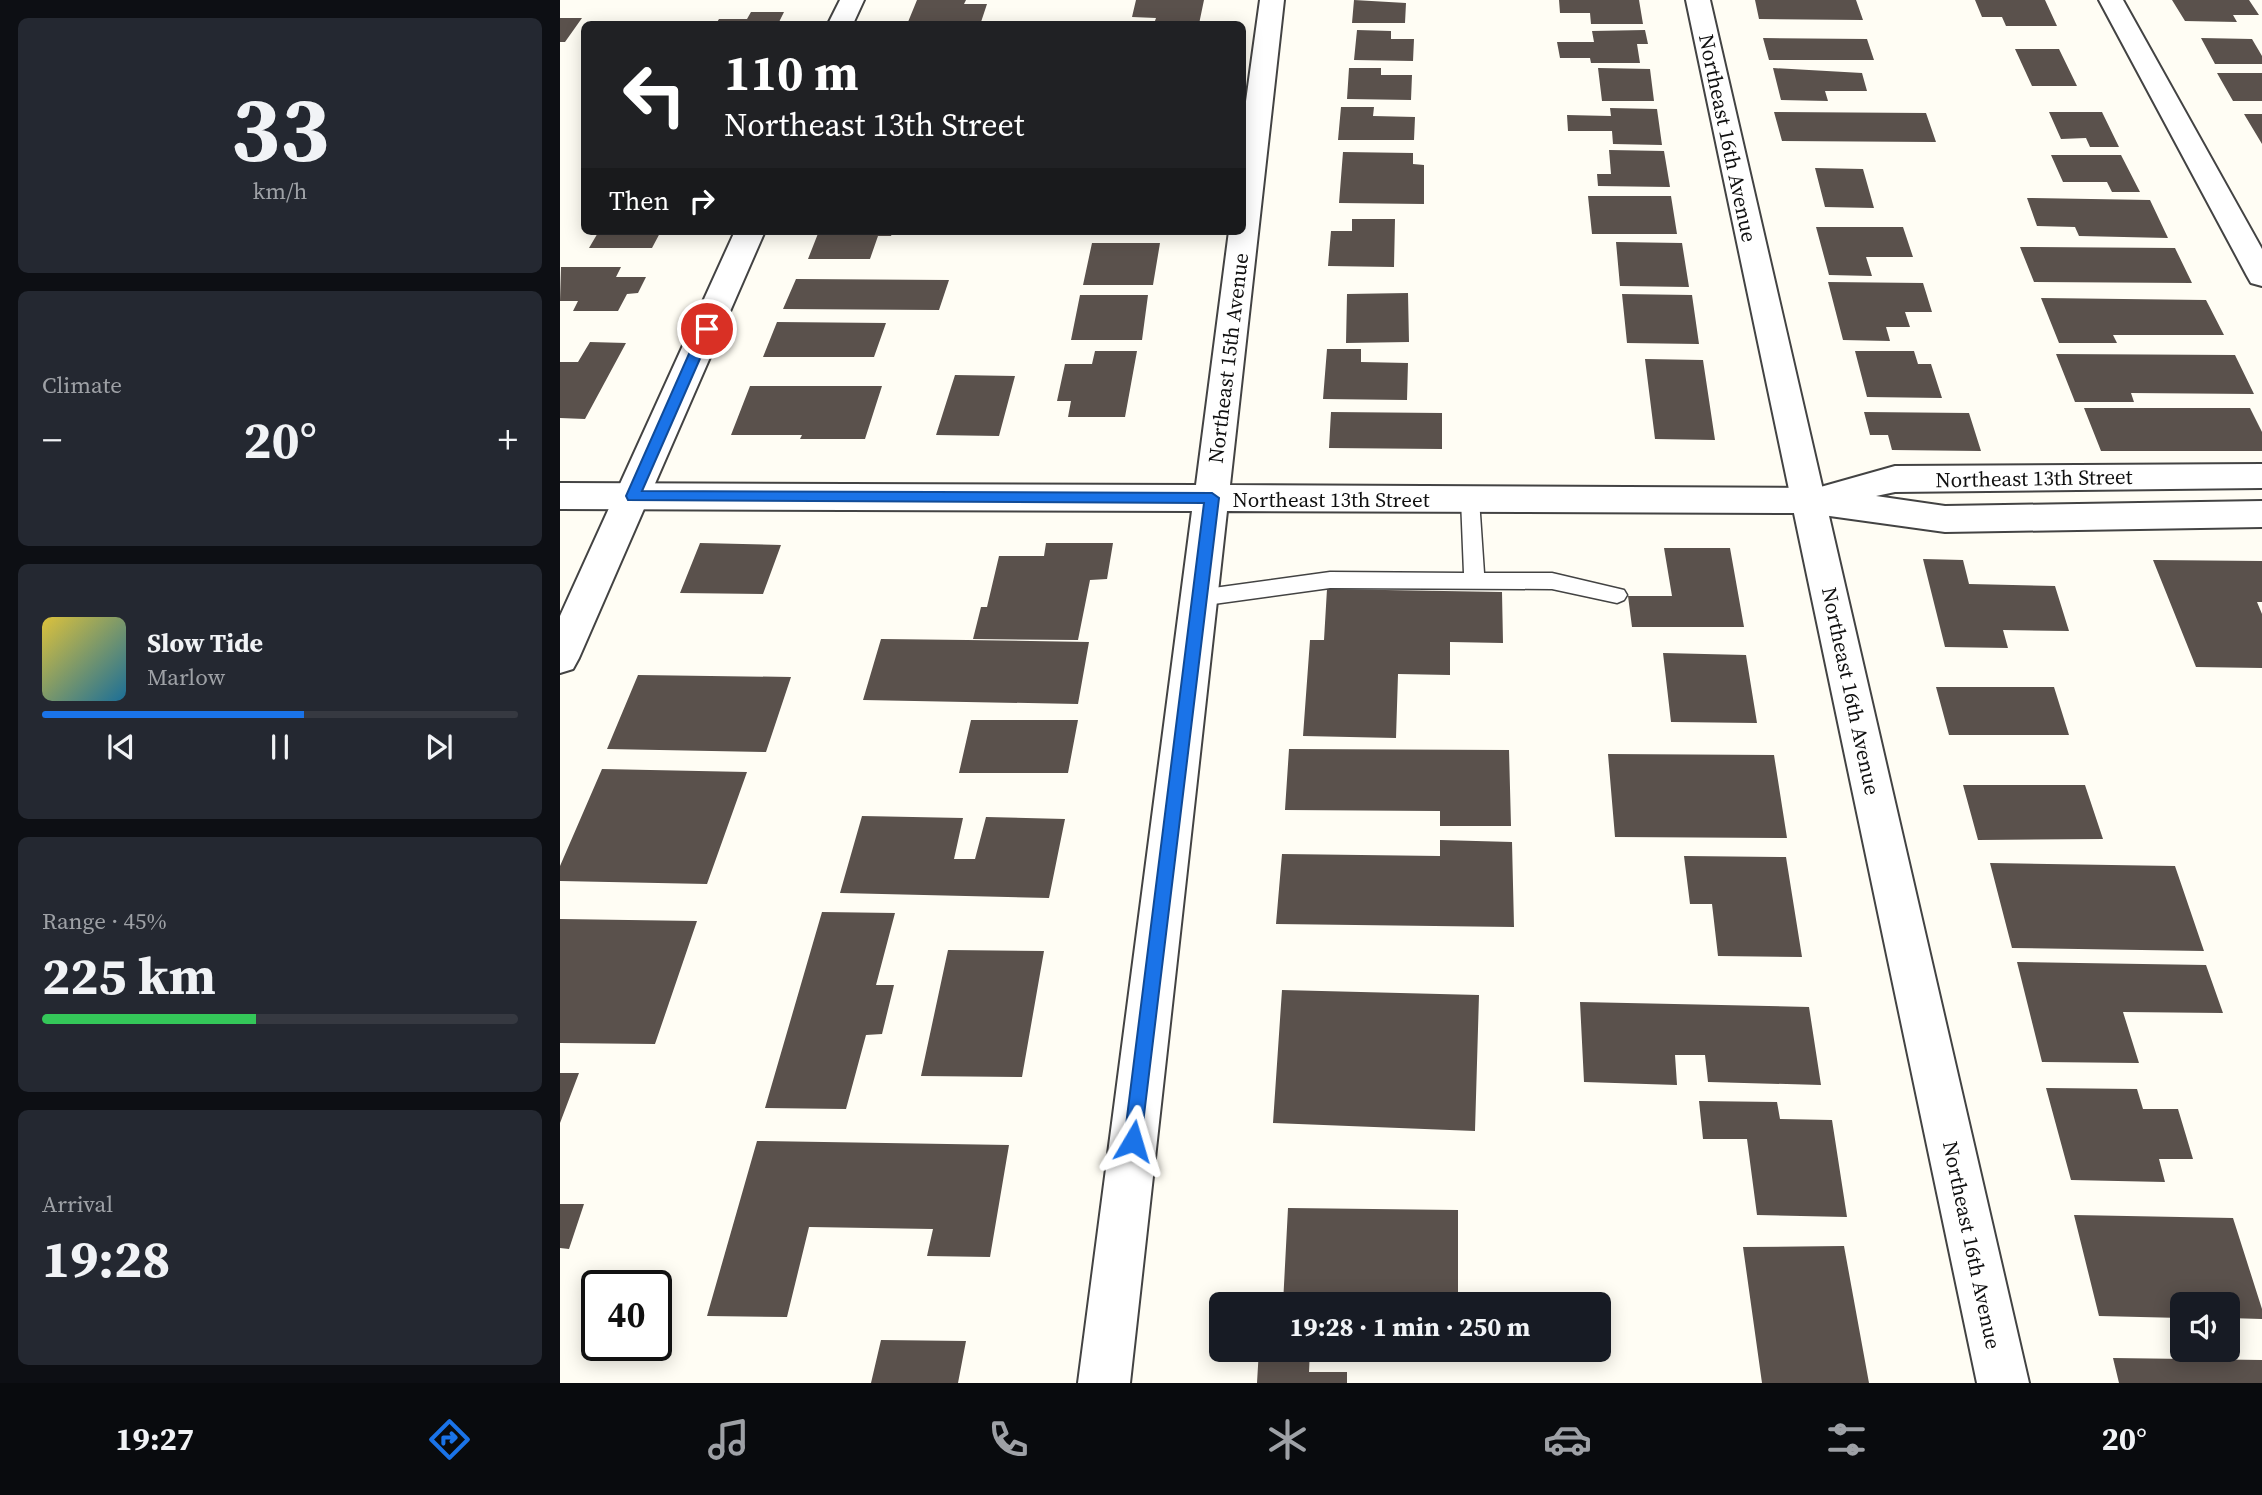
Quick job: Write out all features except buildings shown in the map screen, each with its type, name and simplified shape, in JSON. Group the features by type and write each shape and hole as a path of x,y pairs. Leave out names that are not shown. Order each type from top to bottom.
{"street":[{"path":"842,21 852,0"},
{"name":"Northeast 15th Avenue","path":"1246,216 1272,0"},
{"name":"Northeast 16th Avenue","path":"1698,0 2003,1383"},
{"path":"2111,0 2262,276"},
{"path":"560,658 748,235"},
{"name":"Northeast 15th Avenue","path":"1104,1383 1244,235"},
{"name":"Northeast 13th Street","path":"1808,500 1895,479 2262,476"},
{"name":"Northeast 13th Street","path":"560,496 1808,500 1945,519 2262,514"}],"lane":[{"path":"1470,499 1474,580"},
{"path":"1199,598 1330,580 1552,581 1617,595"}],"route":[{"path":"707,329 633,496 1212,498 1133,1141"}]}
